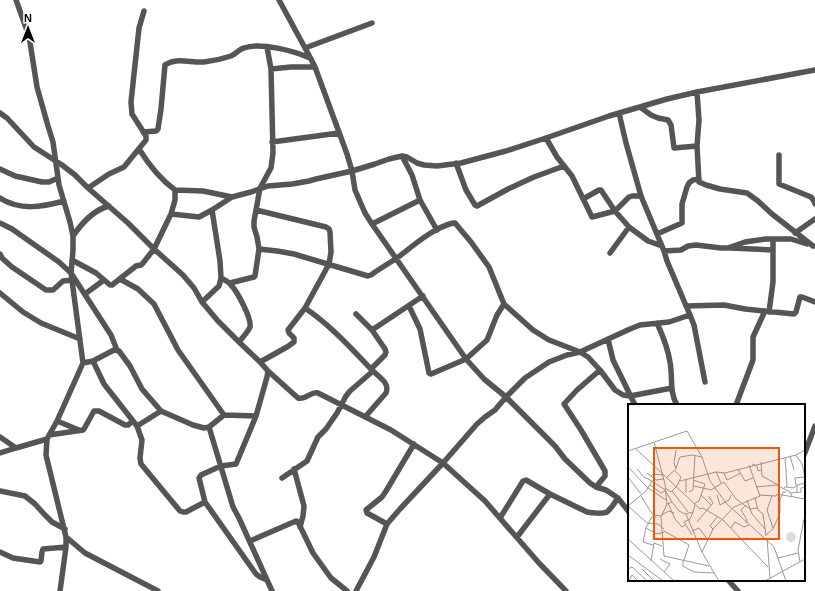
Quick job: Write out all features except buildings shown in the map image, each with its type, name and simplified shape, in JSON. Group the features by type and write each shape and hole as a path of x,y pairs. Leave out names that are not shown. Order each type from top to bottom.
{"street":[{"path":"16,0 29,36 37,87 54,142 55,162 59,185 73,236 71,273 83,363 57,421 48,437 46,455 66,537 60,591"},
{"path":"278,0 315,67 347,154 355,190 372,224 466,359 484,379 506,397 555,446 565,459 590,484 606,490 618,498 628,511"},
{"path":"88,188 109,174 124,167 146,139 132,114 131,102 139,28 144,11"},
{"path":"305,48 372,23"},
{"path":"143,132 156,131 158,129 165,65 169,62 213,61 232,55 250,46 267,47 296,53 311,59"},
{"path":"230,284 255,276 259,249 253,224 260,188 271,168 273,153 270,69 267,47"},
{"path":"270,69 315,67"},
{"path":"171,214 199,217 232,197 260,188 272,185 301,183 352,171 402,156 407,157 417,164 437,166 456,164 506,151 619,113 667,99 815,70"},
{"path":"697,92 699,120 697,146 699,182 710,187 747,194 758,201 795,233 814,247"},
{"path":"640,107 651,115 668,120 671,125 674,148 697,146"},
{"path":"0,113 7,118 34,147 75,175 183,275 194,288 202,302 218,321 268,371 298,398 303,399 316,392 391,430 443,463 486,501 539,563 566,591"},
{"path":"619,113 641,196 694,325 706,382"},
{"path":"272,142 339,134"},
{"path":"546,138 572,176 593,218 615,211 629,197 641,196"},
{"path":"139,149 156,173 175,190 203,191 232,197"},
{"path":"779,155 779,184 811,198 815,204"},
{"path":"402,156 412,175 420,200 437,230"},
{"path":"456,164 466,190 477,206 534,177 564,166"},
{"path":"0,170 15,176 42,182 49,182 58,178"},
{"path":"656,234 682,223 682,204 687,187 693,180 699,179"},
{"path":"72,260 96,273 111,285 120,279 136,266 143,263 154,249 171,214 175,200 175,190"},
{"path":"583,199 601,190 615,211 629,227 648,241 663,249 681,250 688,246 696,245 721,248 773,250"},
{"path":"0,198 18,206 26,207 44,206 64,201"},
{"path":"372,224 420,200"},
{"path":"73,236 93,213 103,207 109,206"},
{"path":"202,302 219,286 221,278 220,261 212,210"},
{"path":"256,210 326,226 330,232 329,264 305,308 288,330 294,338 294,342 260,362"},
{"path":"795,233 815,219"},
{"path":"259,249 294,254 368,276 418,242 453,222 471,242 489,267 504,304 533,330 556,344 580,352 588,357 619,393 630,396 672,388"},
{"path":"0,223 12,229 59,262 71,273 111,335 117,350 119,350 130,366 142,389 161,411 199,427 209,427 224,415 256,416"},
{"path":"610,253 629,227"},
{"path":"728,248 755,240 773,239 791,239 814,247"},
{"path":"736,404 753,360 753,337 767,311 773,282 773,239"},
{"path":"0,254 2,258 12,267 46,290 53,290 63,281 72,280"},
{"path":"221,278 230,284 237,292 250,324 249,329 239,342"},
{"path":"120,279 138,289 154,304 178,350 224,415"},
{"path":"85,294 104,280"},
{"path":"0,293 23,312 41,323 80,339"},
{"path":"372,330 423,296"},
{"path":"686,306 724,305 745,309 794,314 796,312 800,297 815,302"},
{"path":"409,306 420,329 429,373 433,374 466,359 487,340 497,315 504,304"},
{"path":"305,308 338,335 386,384 386,393 365,417"},
{"path":"282,478 307,461 318,437 326,429 350,391 385,355 385,349 372,330 356,314"},
{"path":"356,591 374,557 387,524 477,424 495,410 522,381 546,364 580,352 640,325 675,321 690,316"},
{"path":"657,323 667,348 673,398 676,404"},
{"path":"608,339 613,360 634,404"},
{"path":"83,363 93,361 114,350 117,350"},
{"path":"93,361 104,384 137,426 142,440 140,458 141,464 180,511 186,512 205,502"},
{"path":"596,487 605,476 605,471 564,404 577,390 600,370"},
{"path":"267,580 256,574 205,502 199,478 201,475 221,466 234,464 237,462 256,416 268,371"},
{"path":"0,453 48,437 84,429 94,411 99,410 125,425 128,425 133,421"},
{"path":"137,426 161,411"},
{"path":"57,421 79,430"},
{"path":"805,452 815,426"},
{"path":"209,427 233,507 272,591"},
{"path":"0,438 16,448"},
{"path":"387,524 367,513 366,510 382,497 414,444"},
{"path":"294,469 304,506 300,527"},
{"path":"500,518 523,481 526,480 582,510 594,513 607,512 618,498"},
{"path":"0,491 25,496 52,522 65,529"},
{"path":"517,537 550,494"},
{"path":"250,541 294,521 298,522 313,553 331,578 347,591"},
{"path":"66,537 85,552 158,591"},
{"path":"0,552 13,558 40,562 44,549 66,547"},
{"path":"729,581 736,590"}]}
